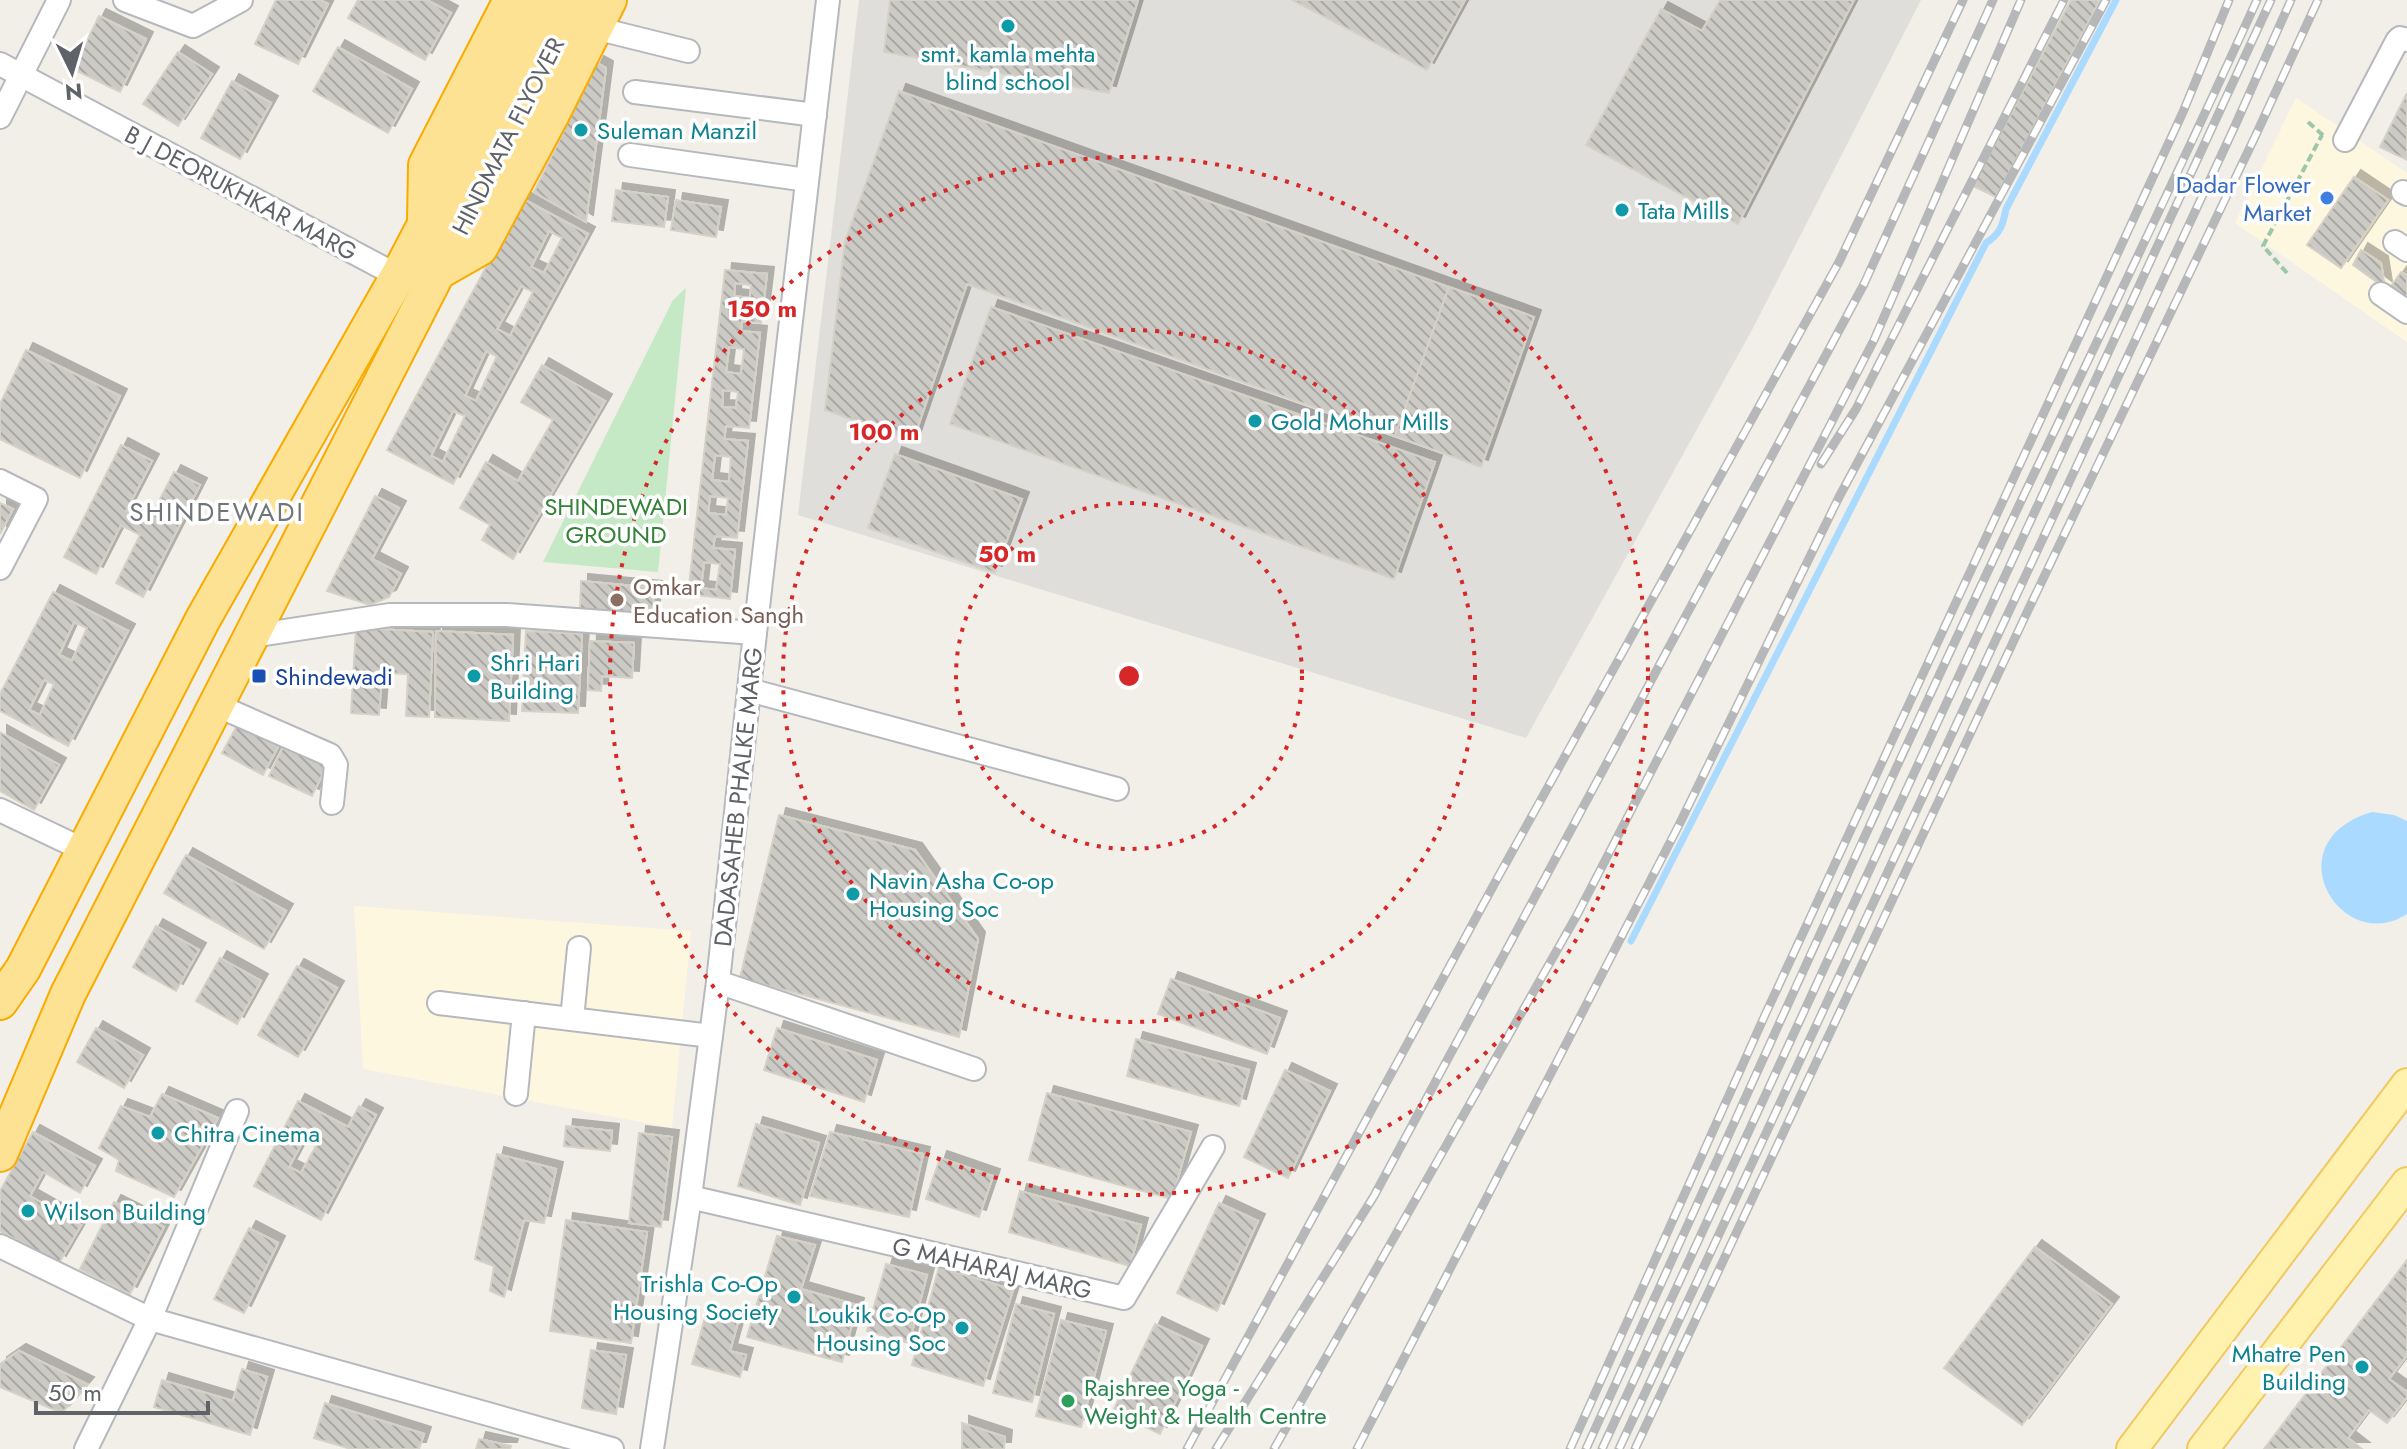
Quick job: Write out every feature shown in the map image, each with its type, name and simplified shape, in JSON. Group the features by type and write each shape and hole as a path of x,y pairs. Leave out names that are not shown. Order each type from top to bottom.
{"highway":[{"path":"425,225 426,165 511,0"},
{"name":"HINDMATA FLYOVER","path":"68,994 438,272 459,196 542,0"},
{"path":"438,272 480,248 552,114 593,9"},
{"name":"HINDMATA FLYOVER","path":"23,969 203,619 425,225 459,196 593,9"},
{"path":"0,1002 23,969"},
{"path":"0,1020 23,969"},
{"path":"0,1101 68,994"},
{"path":"0,1154 68,994"}],"main road":[{"path":"2132,1449 2407,1084"},
{"path":"2203,1449 2407,1183"}],"street":[{"path":"0,117 59,0"},
{"path":"125,0 193,26 241,0"},
{"name":"DADASAHEB PHALKE MARG","path":"652,1449 718,982 828,0"},
{"path":"593,9 688,51"},
{"path":"2345,140 2397,41 2400,38 2407,40"},
{"name":"B J DEORUKHKAR MARG","path":"0,64 398,276"},
{"path":"635,92 815,115"},
{"path":"630,155 807,180"},
{"path":"2381,294 2407,312"},
{"path":"0,481 36,499 0,568"},
{"path":"251,636 390,615 506,615 755,633"},
{"path":"749,690 1117,789"},
{"path":"216,705 330,755 336,765 332,803"},
{"path":"0,810 84,850"},
{"path":"572,1019 579,948"},
{"path":"718,982 974,1069"},
{"path":"439,1003 711,1036"},
{"path":"516,1094 524,1013"},
{"path":"86,1449 150,1319 237,1111"},
{"name":"G MAHARAJ MARG","path":"690,1197 1124,1298 1213,1147"},
{"path":"0,1246 150,1319 612,1449"}],"path":[{"path":"2287,273 2263,246 2322,135"}],"shaded area":[{"name":"Gold Mohur Mills","path":"859,0 1921,0 1753,328 1526,738 798,515"},
{"name":"Dadar Flower Market","path":"2296,98 2407,173 2407,342 2235,223"},
{"path":"354,906 691,931 672,1128 363,1069"}],"green space":[{"name":"SHINDEWADI GROUND","path":"686,288 658,572 543,562 673,300"}],"water":[{"path":"2372,812 2394,815 2407,821 2407,914 2382,923 2359,920 2340,908 2327,890 2321,868 2326,846 2342,826"}],"building":[{"path":"276,0 320,0 328,4 298,64 255,44"},
{"path":"358,0 427,0 451,13 425,60 348,18"},
{"name":"smt. kamla mehta blind school","path":"890,0 1138,0 1109,93 884,52"},
{"path":"1292,0 1465,0 1427,70"},
{"path":"1720,0 1854,0 1738,224 1586,145 1661,9 1702,31"},
{"path":"2071,0 2100,0 1996,197 1973,186"},
{"path":"99,16 146,39 120,92 73,69"},
{"path":"338,47 412,89 388,133 313,91"},
{"path":"178,52 212,74 178,126 143,104"},
{"name":"Suleman Manzil","path":"597,63 606,68 586,222 534,192"},
{"path":"232,81 271,103 240,159 201,138"},
{"path":"899,91 1449,287 1395,436 967,284 913,441 825,410 845,241"},
{"path":"2407,93 2407,160 2380,147"},
{"path":"2354,177 2388,200 2341,268 2307,245"},
{"path":"616,190 668,197 664,227 612,221"},
{"path":"523,199 588,234 453,484 387,450","holes":["549,231 562,238 544,273 531,267","521,286 533,292 510,336 497,329","486,351 497,356 476,401 465,396","453,411 465,416 443,462 431,456"]},
{"path":"676,200 721,207 716,237 671,230"},
{"path":"2361,250 2381,263 2385,288 2353,265"},
{"path":"725,270 767,274 761,323 742,321 741,331 760,333 749,428 726,426 724,439 748,441 737,538 715,536 713,548 735,550 730,599 688,594","holes":["735,283 751,285 750,298 734,296","729,347 744,349 741,374 726,372","723,390 738,392 736,408 722,407","715,455 731,457 729,482 712,480","710,496 728,498 726,515 708,513","704,562 720,564 716,590 701,588"]},
{"path":"2401,272 2407,276 2407,308 2386,293"},
{"path":"1449,287 1534,317 1481,467 1395,436"},
{"path":"991,307 1435,462 1394,579 950,424"},
{"path":"26,350 120,396 80,478 0,439 0,404"},
{"path":"542,365 605,401 513,559 482,540 490,525 460,508 486,462 518,481 553,420 521,402"},
{"path":"121,445 152,461 126,511 148,522 174,472 200,485 143,597 116,583 140,535 121,525 96,574 64,557"},
{"path":"895,454 1022,499 995,573 868,528"},
{"path":"375,496 399,508 372,559 401,574 389,597 370,605 327,591"},
{"path":"0,503 13,509 0,534"},
{"name":"Omkar Education Sangh","path":"581,581 655,588 652,618 580,613"},
{"path":"53,592 128,631 68,746 0,711 0,694","holes":["74,622 87,628 72,661 59,655","44,680 54,684 40,715 29,710"]},
{"path":"356,628 433,632 429,717 406,716 408,674 382,673 379,715 351,713"},
{"name":"Shri Hari Building","path":"436,631 513,635 509,721 435,717"},
{"path":"526,631 582,634 578,713 522,711"},
{"path":"590,641 634,643 632,678 602,676 601,691 588,690"},
{"path":"239,722 280,743 263,775 222,753"},
{"path":"0,732 59,765 34,810 0,791"},
{"path":"285,743 328,763 312,796 269,776"},
{"name":"Navin Asha Co-op Housing Soc","path":"779,815 915,850 978,939 959,1037 740,978"},
{"path":"186,855 286,911 264,949 164,893"},
{"path":"156,926 199,950 176,991 133,967"},
{"path":"220,958 261,981 237,1024 196,1001"},
{"path":"297,966 337,988 298,1057 258,1035"},
{"path":"1171,979 1280,1018 1267,1054 1158,1014"},
{"path":"96,1028 143,1055 124,1088 77,1062"},
{"path":"777,1028 877,1060 864,1102 764,1070"},
{"path":"1136,1039 1249,1070 1239,1106 1127,1076"},
{"path":"1285,1070 1330,1091 1288,1178 1244,1157"},
{"path":"1047,1093 1191,1132 1172,1199 1029,1160"},
{"name":"Chitra Cinema","path":"162,1094 218,1118 174,1197 116,1171 119,1160 99,1148 121,1106 150,1117"},
{"path":"298,1101 348,1127 359,1106 376,1115 321,1220 254,1186","holes":["304,1139 316,1146 301,1173 289,1167"]},
{"path":"756,1124 819,1143 800,1205 738,1186"},
{"path":"566,1126 612,1131 610,1151 564,1146"},
{"name":"Wilson Building","path":"33,1132 95,1166 80,1193 43,1172 30,1196 81,1225 59,1263 0,1231 0,1191"},
{"path":"830,1132 923,1154 909,1217 810,1196"},
{"path":"639,1133 672,1137 661,1227 629,1223"},
{"path":"497,1154 556,1169 544,1223 524,1220 504,1297 490,1291 494,1266 475,1259"},
{"path":"940,1158 993,1176 979,1217 926,1199"},
{"path":"1020,1191 1141,1225 1130,1266 1009,1232"},
{"path":"114,1202 164,1227 130,1294 80,1269"},
{"path":"1219,1203 1258,1221 1217,1311 1177,1293"},
{"path":"566,1220 647,1232 631,1343 550,1331"},
{"path":"249,1228 278,1243 244,1313 214,1299"},
{"name":"Trishla Co-Op Housing Society","path":"777,1236 815,1245 801,1289 857,1305 842,1362 747,1337"},
{"path":"2035,1247 2112,1304 2022,1425 1944,1368"},
{"name":"Mhatre Pen Building","path":"2407,1260 2407,1355 2389,1379 2407,1392 2407,1397 2387,1423 2369,1410 2348,1438 2362,1449 2264,1449"},
{"path":"886,1264 927,1275 909,1343 867,1331"},
{"name":"Loukik Co-Op Housing Soc","path":"939,1267 1013,1290 983,1386 912,1365"},
{"path":"1016,1304 1054,1314 1032,1402 993,1393"},
{"path":"706,1314 738,1322 730,1351 746,1355 740,1377 692,1364"},
{"path":"1061,1320 1106,1331 1081,1427 1036,1416"},
{"path":"1155,1324 1202,1346 1160,1434 1113,1411"},
{"path":"591,1350 626,1355 616,1414 582,1408"},
{"path":"19,1351 87,1384 62,1413 0,1387 0,1364"},
{"path":"242,1369 267,1377 250,1435 154,1407 162,1380 233,1401"},
{"path":"325,1403 424,1434 419,1449 351,1449 314,1438"},
{"path":"962,1423 1005,1437 1004,1449 962,1449"},
{"path":"479,1439 511,1446 510,1449 476,1449"}],"waterway":[{"path":"1631,941 1986,243 2000,229 2006,209 2116,0"}],"railway":[{"path":"1187,1449 1497,879 1839,262 1963,0"},
{"path":"1216,1449 1374,1196 1864,284 1993,0"},
{"path":"1274,1449 1577,915 1874,340 2021,0"},
{"path":"1821,464 1856,409 2064,0"},
{"path":"1357,1449 1679,825 1839,497 2106,0"},
{"path":"1570,1449 1765,1015 2183,112 2229,0"},
{"path":"1586,1449 1936,682 2257,0"},
{"path":"1602,1449 2271,0"},
{"path":"1619,1449 2291,0"},
{"path":"1635,1449 2318,0"}],"place":[{"name":"smt. kamla mehta blind school","path":"1008,26"},
{"name":"Suleman Manzil","path":"581,130"},
{"name":"Dadar Flower Market","path":"2327,198"},
{"name":"Tata Mills","path":"1622,210"},
{"name":"Gold Mohur Mills","path":"1255,421"},
{"name":"Omkar Education Sangh","path":"617,600"},
{"name":"Shindewadi","path":"259,676"},
{"name":"Shri Hari Building","path":"474,676"},
{"name":"Navin Asha Co-op Housing Soc","path":"853,894"},
{"name":"Chitra Cinema","path":"158,1133"},
{"name":"Wilson Building","path":"28,1211"},
{"name":"Trishla Co-Op Housing Society","path":"794,1297"},
{"name":"Loukik Co-Op Housing Soc","path":"962,1328"},
{"name":"Mhatre Pen Building","path":"2362,1367"},
{"name":"Rajshree Yoga - Weight & Health Centre","path":"1068,1401"}],"district":[{"name":"SHINDEWADI","path":"217,512"}]}
